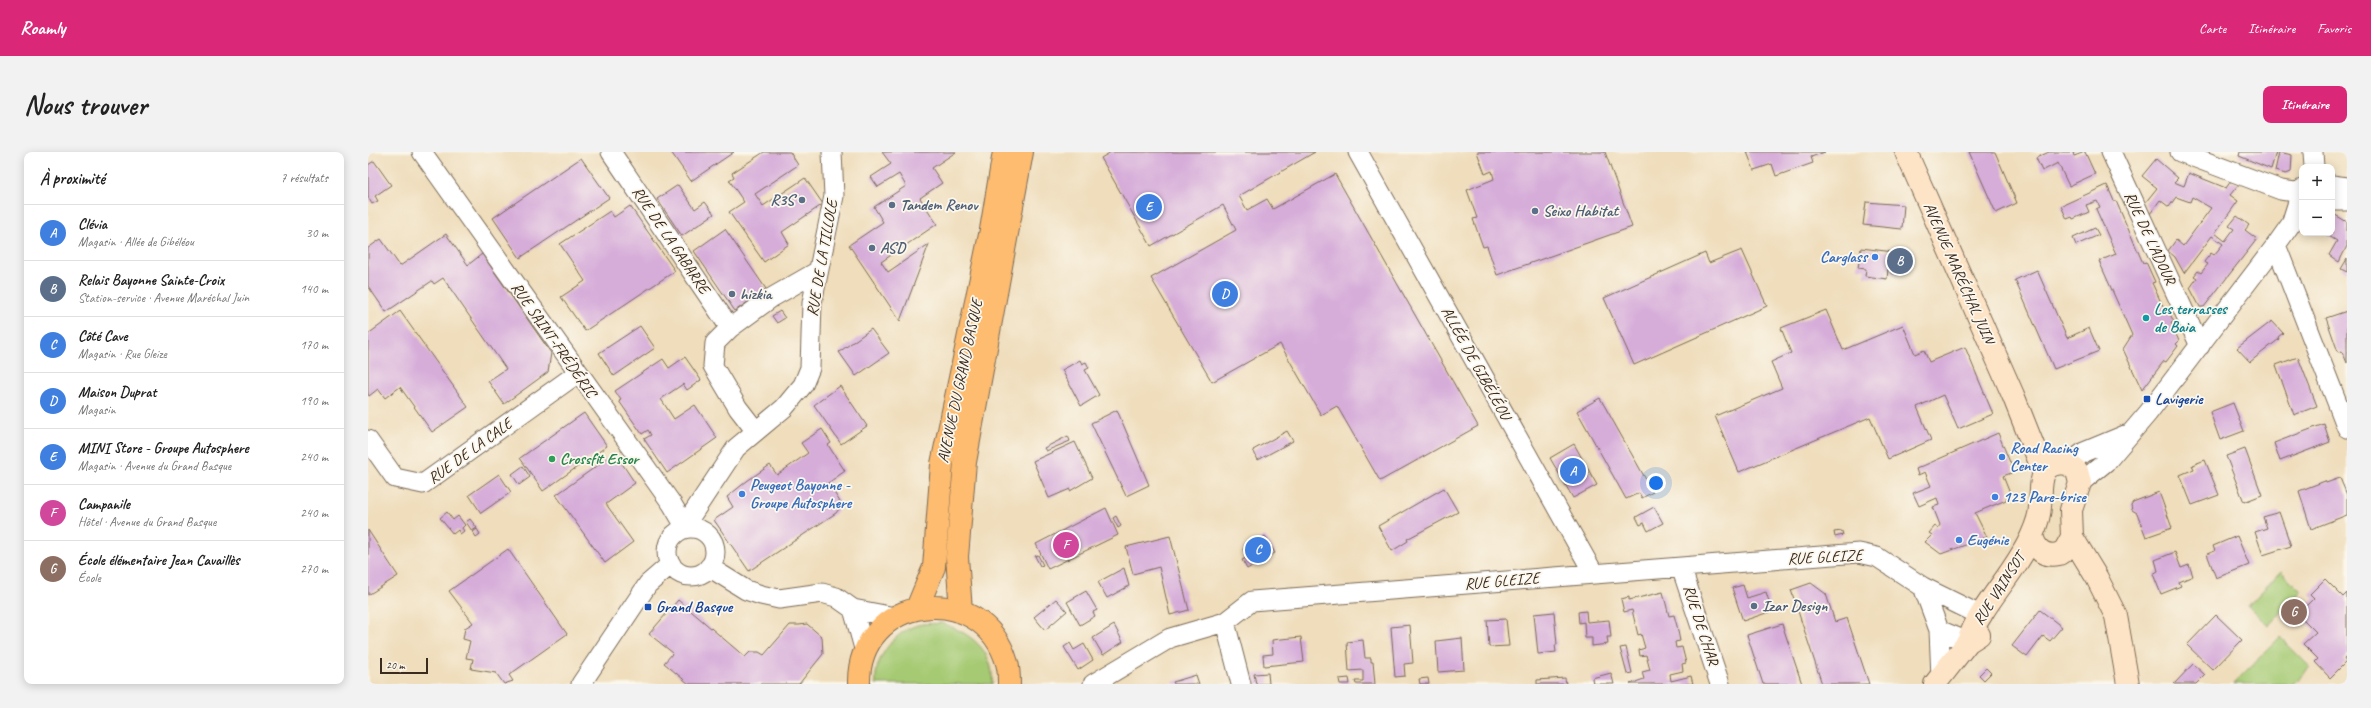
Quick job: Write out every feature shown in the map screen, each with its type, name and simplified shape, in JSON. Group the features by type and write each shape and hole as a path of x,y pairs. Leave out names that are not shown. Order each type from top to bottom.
{"main road":[{"name":"AVENUE DU GRAND BASQUE","path":"917,608 934,567 942,464 991,230 1004,152"},
{"name":"AVENUE DU GRAND BASQUE","path":"961,611 957,558 965,462 1022,152"},
{"name":"AVENUE MARÉCHAL JUIN","path":"1906,152 2013,395 2044,473"},
{"name":"AVENUE MARÉCHAL JUIN","path":"2013,395 2045,442 2066,463 2077,471 2080,483"},
{"path":"2044,473 2048,468 2066,463"},
{"name":"RUE VAINSOT","path":"1938,681 1968,642 1973,627 2014,570 2032,536 2039,516 2041,479 2044,473"},
{"path":"2080,483 2071,510 2072,537 2097,578 2116,616 2126,676"},
{"path":"2032,536 2037,549 2050,555 2087,583 2126,676"},
{"name":"RUE VAINSOT","path":"1968,642 1981,634 2015,586 2050,555 2065,550 2072,537"},
{"path":"859,684 859,673 865,652 876,633 895,617 917,608 932,606 961,611 982,623 998,641 1008,664 1009,684"}],"street":[{"name":"RUE SAINT-FRÉDÉRIC","path":"422,152 672,504 694,529"},
{"name":"RUE DE LA GABARRE","path":"611,152 730,328"},
{"name":"RUE DE LA TILLOLE","path":"694,529 706,491 736,448 755,430 784,408 803,385 810,368 812,304 834,196 832,152"},
{"name":"ALLÉE DE GIBÉLÉOU","path":"1358,152 1594,574"},
{"name":"RUE DE L'ADOUR","path":"2111,152 2200,346"},
{"path":"2180,152 2282,190 2299,191"},
{"path":"2080,483 2107,461 2130,432 2148,413 2276,245 2297,220 2300,200"},
{"path":"2276,245 2347,428"},
{"path":"755,430 738,408 713,366 715,343 730,328 771,298 818,271"},
{"name":"RUE DE LA CALE","path":"368,440 395,478 423,484 578,373"},
{"path":"2066,463 2084,452 2130,432"},
{"path":"694,529 715,546 714,561 704,572 689,576 676,570 671,564 668,556 668,547 671,538 678,532 694,529"},
{"name":"RUE GLEIZE","path":"1093,684 1170,638 1225,622 1252,601 1859,553 1877,557 1923,587 1982,616"},
{"path":"581,684 648,584 671,564"},
{"name":"RUE DE CHAR","path":"1682,567 1720,684"},
{"path":"709,568 746,590 761,595 779,599 822,593 836,597 854,609 895,617"},
{"path":"1923,587 1938,630 1938,681"},
{"path":"854,609 865,652"},
{"path":"1225,622 1241,684"},
{"path":"1938,630 1968,642"}],"green space":[{"path":"2281,571 2301,591 2268,626 2248,606"},
{"path":"941,623 970,637 985,652 992,672 992,684 876,684 878,664 882,655 895,638 912,627 922,624"},
{"path":"2280,637 2310,667 2294,684 2233,684"}],"building":[{"path":"671,152 734,152 691,181"},
{"path":"764,152 790,152 798,165 755,194 763,206 805,178 823,204 782,232 789,244 764,262 729,212 744,202 729,180 734,177 732,173"},
{"path":"882,152 956,152 932,168 942,183 920,198 937,224 881,262 888,272 929,244 900,321 849,245 883,222 874,207 906,186 899,174 878,187 871,177 891,164"},
{"path":"1111,152 1315,152 1239,196 1247,210 1267,199 1273,209 1335,174 1478,426 1380,481 1337,406 1321,415 1280,344 1212,382 1151,278 1236,230 1223,205 1151,246 1101,158"},
{"path":"1477,152 1605,152 1632,227 1497,275 1487,246 1483,247 1473,219 1477,218 1467,190 1494,179 1492,171 1485,174"},
{"path":"1747,152 1825,152 1811,157 1813,163 1776,176 1772,164 1754,170"},
{"path":"1969,152 1995,152 2017,203 1996,213"},
{"path":"2049,152 2076,152 2073,153 2074,156 2085,152 2095,174 2069,186 2058,163 2042,171 2036,158"},
{"path":"2240,152 2276,152 2271,169 2239,156"},
{"path":"2279,152 2292,155 2291,172 2286,174 2275,171"},
{"path":"581,158 609,198 520,258 493,218"},
{"path":"2156,159 2178,178 2174,182 2184,186 2189,173 2226,188 2231,181 2239,184 2230,195 2238,201 2215,233 2225,241 2234,229 2229,226 2237,216 2249,225 2245,230 2257,239 2204,307 2200,307 2190,288 2197,278 2194,276 2198,271 2201,273 2208,264 2204,262 2211,253 2214,255 2223,244 2212,236 2184,273 2175,257 2168,251 2176,240 2183,246 2211,208 2192,197 2190,202 2176,197 2169,207 2160,200 2150,214 2145,203 2157,188 2142,176"},
{"path":"374,161 391,185 375,196 378,201 372,204 368,197 368,165"},
{"path":"678,185 695,209 705,202 714,214 682,236 657,199"},
{"name":"Les terrasses de Baia","path":"2107,185 2114,201 2116,201 2143,263 2146,262 2155,282 2152,283 2166,313 2169,312 2174,322 2171,323 2179,341 2176,344 2178,346 2166,362 2164,361 2142,390 2123,349 2132,335 2099,261 2116,254 2096,209 2100,207 2097,201 2086,205 2089,212 2073,219 2072,217 2067,219 2061,206"},
{"path":"1866,202 1904,205 1902,229 1863,225"},
{"path":"630,206 675,271 585,331 561,297 585,281 560,244 610,211 614,217"},
{"path":"2335,215 2347,222 2347,246 2339,262 2329,255 2337,241 2329,236 2335,236"},
{"path":"2095,228 2099,235 2076,245 2073,238"},
{"path":"725,229 766,289 735,311 694,251"},
{"path":"446,234 468,265 482,254 551,353 548,372 504,404 488,381 506,369 443,278 434,284 432,281 386,312 368,286 368,248 381,239 400,266"},
{"path":"1861,248 1910,254 1908,271 1898,270 1898,274 1891,273 1891,269 1888,269 1887,279 1865,276 1866,269 1858,268"},
{"path":"1742,250 1767,306 1634,365 1604,298 1705,253 1709,263"},
{"path":"2347,259 2347,272 2341,269"},
{"path":"2037,270 2067,338 2089,328 2099,351 2054,369 2015,280"},
{"path":"1826,310 1843,350 1903,325 1915,354 1924,350 1929,362 1965,347 1993,414 1958,429 1943,395 1917,407 1931,440 1888,459 1870,417 1739,472 1715,416 1782,388 1771,362 1791,353 1781,328"},
{"path":"400,311 468,407 432,432 400,387 385,398 378,389 369,396 368,394 368,334"},
{"path":"780,311 785,318 777,323 772,316"},
{"path":"2347,311 2347,363 2342,351 2338,352 2326,318"},
{"path":"2272,321 2283,333 2278,337 2279,339 2250,362 2237,348"},
{"path":"640,326 655,348 614,376 599,353"},
{"path":"871,329 889,353 856,376 839,352"},
{"path":"685,357 701,380 687,390 683,384 661,399 674,419 695,405 717,438 667,473 644,439 651,435 648,430 642,434 619,401 621,400 615,391 663,359 669,368"},
{"path":"2298,357 2317,406 2294,415 2276,365"},
{"path":"1080,360 1082,364 1086,362 1089,368 1085,370 1099,395 1081,406 1062,370"},
{"path":"840,386 867,426 841,444 814,405"},
{"path":"1600,398 1653,492 1642,498 1639,493 1626,499 1577,411"},
{"path":"2233,403 2244,431 2220,440 2210,412"},
{"path":"1117,410 1149,485 1126,496 1091,423"},
{"path":"584,413 607,446 543,491 520,458"},
{"path":"2324,424 2330,442 2280,461 2274,443"},
{"path":"822,429 831,443 828,445 845,471 828,483 842,505 836,513 749,571 714,520 733,507 727,497 747,481 770,465 777,475 808,453 801,443"},
{"path":"1287,431 1293,441 1258,460 1253,450"},
{"path":"1998,433 2014,472 2003,476 2009,491 2006,500 1975,513 1987,537 1941,554 1925,542 1932,535 1929,533 1935,526 1938,528 1940,525 1933,507 1939,505 1937,498 1919,506 1913,493 1931,486 1925,472 1918,475 1916,469"},
{"path":"1068,436 1070,441 1046,451 1044,448"},
{"path":"1075,442 1092,478 1070,491 1070,489 1049,498 1033,461"},
{"path":"1574,444 1597,485 1573,498 1550,458"},
{"path":"2245,449 2262,495 2244,502 2226,456"},
{"path":"615,453 635,483 606,504 633,542 605,563 556,495"},
{"path":"2205,460 2219,495 2192,505 2180,475 2194,469 2192,465"},
{"path":"523,466 530,477 519,485 512,474"},
{"path":"499,474 511,492 481,513 469,495"},
{"path":"2340,478 2347,495 2347,515 2311,529 2299,491 2325,481 2326,483"},
{"path":"1444,488 1458,512 1407,539 1408,541 1392,551 1378,526"},
{"path":"2159,492 2172,528 2146,537 2137,513 2132,510 2131,505 2133,502"},
{"path":"1654,507 1663,523 1648,531 1644,523 1640,525 1636,517"},
{"path":"1106,508 1118,535 1048,569 1036,544"},
{"path":"447,512 453,520 458,516 465,525 462,528 464,531 460,534 458,530 453,534 440,518"},
{"path":"2279,512 2291,546 2263,555 2255,532 2267,528 2263,517"},
{"path":"1116,516 1121,526 1118,528 1113,518"},
{"path":"470,519 477,528 472,531 466,522"},
{"path":"477,529 480,534 476,537 473,532"},
{"path":"368,530 398,576 368,595"},
{"path":"1842,531 1843,535 1835,537 1834,532"},
{"path":"1170,536 1189,610 1170,615 1159,567 1133,574 1126,547"},
{"path":"1265,536 1275,553 1247,569 1242,560 1248,557 1243,549"},
{"path":"2237,536 2249,565 2216,578 2207,554 2215,551 2213,546"},
{"path":"508,549 567,634 509,675 513,681 504,684 496,673 471,669 473,659 466,658 470,641 463,639 465,628 473,623 449,591"},
{"path":"2175,552 2181,568 2189,565 2193,576 2179,582 2181,586 2161,594 2153,574 2158,571 2155,560"},
{"path":"1038,555 1043,565 1040,566 1035,556"},
{"path":"1124,568 1129,586 1107,598 1098,582"},
{"path":"2325,579 2343,597 2347,593 2347,656 2344,659 2346,662 2330,678 2315,662 2318,659 2303,644 2316,632 2298,614 2314,598 2310,594"},
{"path":"1811,583 1826,594 1835,622 1847,618 1869,684 1822,684 1791,590"},
{"path":"1743,585 1747,598 1766,592 1772,611 1743,621 1732,588"},
{"path":"1086,591 1097,610 1093,612 1095,616 1080,625 1067,602"},
{"path":"1663,592 1669,616 1674,615 1677,626 1680,641 1675,642 1676,648 1682,647 1686,663 1682,664 1683,671 1670,674 1671,681 1691,676 1693,684 1630,684 1644,679 1642,672 1650,670 1646,655 1640,656 1639,650 1645,648 1641,634 1638,635 1632,610 1624,612 1621,599 1629,597 1629,600"},
{"path":"1056,599 1067,611 1045,630 1034,617"},
{"path":"678,600 745,657 750,652 759,652 764,655 790,625 807,624 822,637 823,654 799,684 689,684 664,663 673,653 649,634"},
{"path":"2040,610 2062,627 2050,641 2043,636 2027,657 2012,646"},
{"path":"1586,611 1587,622 1609,620 1611,637 1607,637 1608,644 1592,646 1592,638 1585,638 1584,622 1579,623 1578,612"},
{"path":"1554,612 1557,645 1555,645 1556,652 1538,654 1534,614"},
{"path":"2216,615 2242,640 2213,670 2187,645"},
{"path":"1506,619 1509,646 1489,647 1487,620"},
{"path":"1782,624 1802,684 1763,684 1747,635"},
{"path":"1114,625 1123,642 1103,655 1093,638"},
{"path":"1410,625 1413,663 1404,664 1405,676 1395,677 1391,627"},
{"path":"1301,637 1304,662 1264,666 1263,655 1273,654 1272,640"},
{"path":"1462,638 1464,670 1438,672 1436,641"},
{"path":"1363,640 1365,658 1371,658 1371,662 1373,662 1375,684 1356,684 1355,681 1363,681 1363,670 1349,671 1347,642"},
{"path":"1070,643 1074,650 1084,644 1093,660 1078,670 1064,647"},
{"path":"1626,647 1632,673 1627,674 1620,648"},
{"path":"2193,664 2205,675 2196,684 2174,684"},
{"path":"1986,668 1991,673 1984,680 1979,675"},
{"path":"1268,673 1269,684 1256,684 1254,674"},
{"path":"1611,673 1614,684 1593,684 1592,678"},
{"path":"1196,675 1199,684 1174,684 1173,682"},
{"path":"1349,678 1350,684 1340,684 1339,679"},
{"path":"1428,678 1429,684 1420,684 1419,679"},
{"path":"1565,678 1566,684 1537,684 1537,680"}],"place":[{"name":"R3S","path":"802,200"},
{"name":"Tandem Renov","path":"892,205"},
{"name":"MINI Store - Groupe Autosphere","path":"1149,207"},
{"name":"Seixo Habitat","path":"1535,211"},
{"name":"ASD","path":"872,248"},
{"name":"Carglass","path":"1875,257"},
{"name":"Relais Bayonne Sainte-Croix","path":"1900,261"},
{"name":"hizkia","path":"732,294"},
{"name":"Maison Duprat","path":"1225,294"},
{"name":"Les terrasses de Baia","path":"2146,318"},
{"name":"Lavigerie","path":"2147,399"},
{"name":"Road Racing Center","path":"2002,457"},
{"name":"Crossfit Essor","path":"552,459"},
{"name":"Clévia","path":"1573,471"},
{"name":"Peugeot Bayonne - Groupe Autosphere","path":"742,494"},
{"name":"123 Pare-brise","path":"1995,497"},
{"name":"Eugénie","path":"1959,540"},
{"name":"Campanile","path":"1066,545"},
{"name":"Côté Cave","path":"1258,550"},
{"name":"Izar Design","path":"1754,606"},
{"name":"Grand Basque","path":"648,607"},
{"name":"École élémentaire Jean Cavaillès","path":"2294,612"}]}
